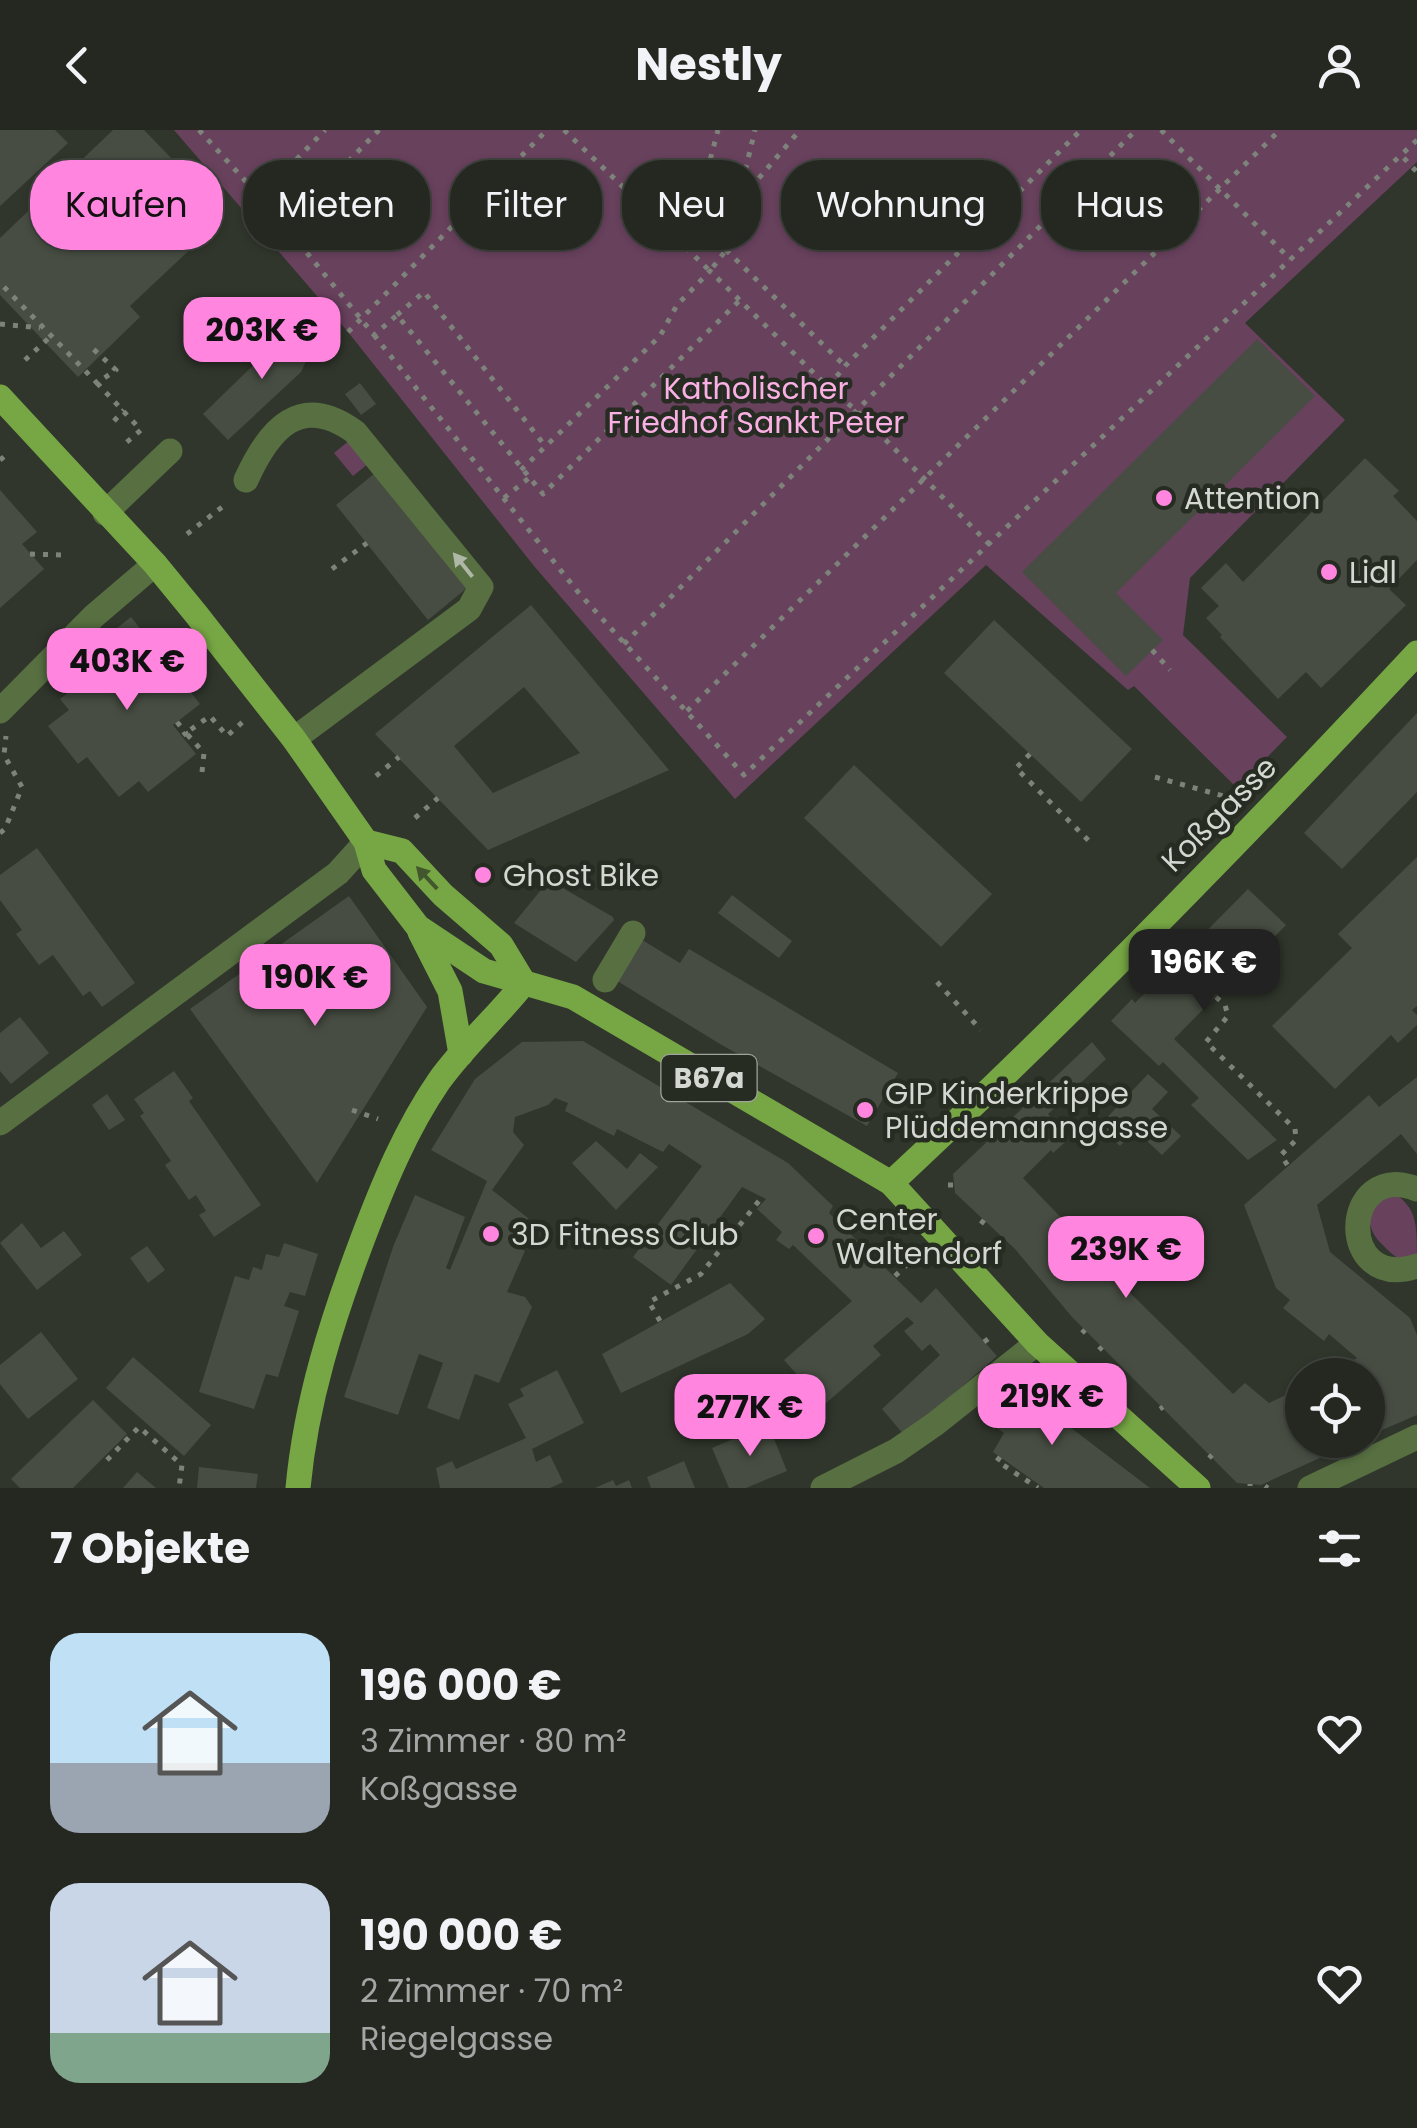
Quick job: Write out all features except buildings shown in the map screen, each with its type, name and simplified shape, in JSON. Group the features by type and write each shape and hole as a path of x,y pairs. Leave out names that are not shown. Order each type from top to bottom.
{"main road":[{"name":"B67a","path":"0,396 155,564 294,739 366,842 374,870 418,927 484,971 573,998 890,1183 1037,1343 1198,1488"},
{"name":"Koßgasse","path":"890,1183 1054,1028 1244,837 1417,652"},
{"path":"298,1488 304,1435 318,1372 386,1175 437,1084 524,984 501,945 443,895 402,851 366,842"},
{"path":"418,927 450,991 461,1054"}],"street":[{"path":"246,480 259,450 292,418 313,413 340,421 355,432 480,586 468,609 294,739"},
{"path":"105,512 170,450"},
{"path":"6,705 94,616 155,564"},
{"path":"0,1123 338,873 366,842"},
{"path":"605,980 633,933"},
{"path":"1416,1268 1389,1269 1376,1264 1359,1244 1356,1231 1362,1205 1370,1195 1394,1184 1417,1188"},
{"path":"824,1488 896,1450 935,1424 1037,1343"},
{"path":"1310,1488 1417,1437"}],"path":[{"path":"199,130 260,196 325,130"},
{"path":"379,130 285,226 624,644 744,775 1417,140"},
{"path":"348,332 548,130"},
{"path":"564,130 622,185"},
{"path":"710,160 718,130"},
{"path":"749,160 756,130"},
{"path":"761,176 800,130"},
{"path":"828,387 1081,130"},
{"path":"624,644 1136,130"},
{"path":"1161,130 1290,259"},
{"path":"687,712 1280,130"},
{"path":"1401,155 1417,172"},
{"path":"691,250 990,545"},
{"path":"522,470 660,336 678,305 726,250 845,366"},
{"path":"4,288 141,430 120,447"},
{"path":"374,336 424,292 546,446"},
{"path":"398,314 543,494 740,300"},
{"path":"0,324 42,328"},
{"path":"24,360 51,336"},
{"path":"89,345 116,370 97,382"},
{"path":"114,421 124,410"},
{"path":"0,460 6,455"},
{"path":"504,499 529,478"},
{"path":"187,534 226,504"},
{"path":"332,569 367,543"},
{"path":"30,554 64,555"},
{"path":"1152,650 1170,670"},
{"path":"0,833 6,829 22,787 4,755 6,705"},
{"path":"184,735 210,716 227,736 240,724"},
{"path":"177,722 184,735 204,753 202,772"},
{"path":"1030,754 1016,768 1089,841"},
{"path":"376,776 399,758"},
{"path":"1155,778 1238,800"},
{"path":"415,818 438,798"},
{"path":"936,982 980,1030"},
{"path":"1216,997 1226,1006 1228,1016 1206,1042 1294,1128 1296,1140 1281,1156 1288,1166"},
{"path":"352,1110 378,1119"},
{"path":"660,1322 649,1302 701,1274 762,1197"},
{"path":"711,1230 728,1240"},
{"path":"895,1276 914,1258"},
{"path":"108,1460 139,1427 182,1464 179,1488"},
{"path":"1000,1457 998,1462 1038,1488"}],"green space":[{"name":"Katholischer Friedhof Sankt Peter","path":"174,130 1417,130 1417,162 1245,323 1345,420 1190,578 1183,635 1287,737 1237,788 1134,686 1128,690 986,565 735,799 534,566 348,332 277,250 430,250 430,160 243,160 243,210 223,187 223,160 200,160"},
{"path":"350,440 369,463 353,476 334,453"},
{"path":"1390,1191 1406,1203 1414,1217 1417,1258 1398,1259 1372,1230 1369,1204"}],"place":[{"name":"Attention","path":"1164,498"},
{"name":"Lidl","path":"1329,572"},
{"name":"Ghost Bike","path":"483,875"},
{"name":"GIP Kinderkrippe Plüddemanngasse","path":"865,1110"},
{"name":"3D Fitness Club","path":"491,1234"},
{"name":"Center Waltendorf","path":"816,1236"}]}
